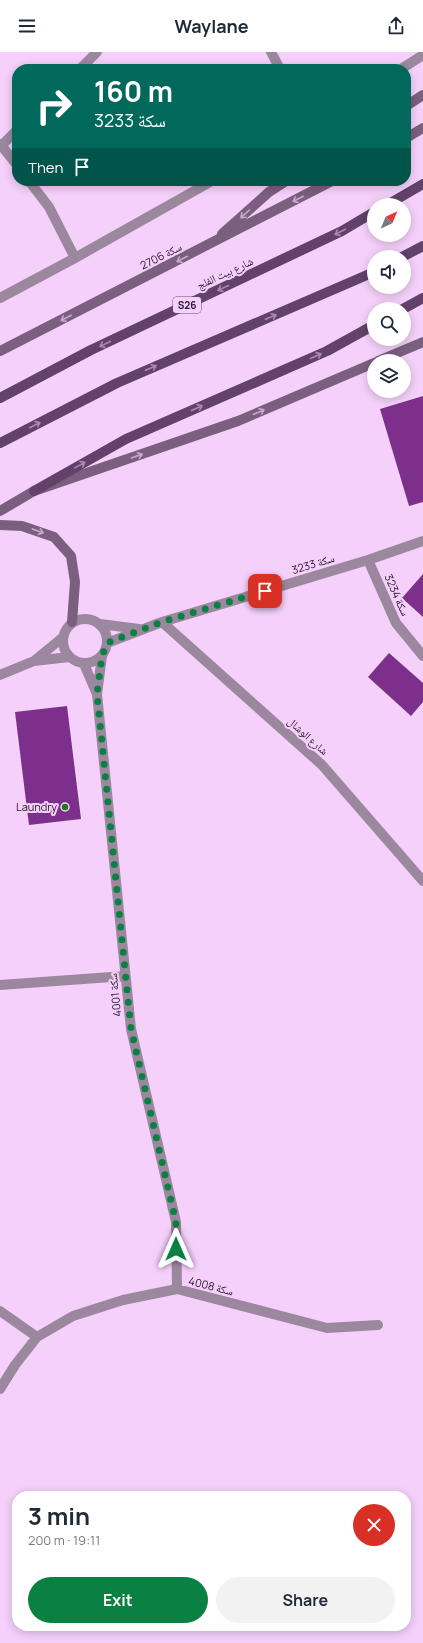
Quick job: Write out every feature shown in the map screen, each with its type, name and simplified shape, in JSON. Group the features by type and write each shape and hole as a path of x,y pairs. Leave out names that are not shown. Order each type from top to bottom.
{"main road":[{"path":"411,103 423,95"},
{"path":"411,135 423,128"},
{"path":"399,198 423,184"},
{"path":"211,244 269,192 278,186"},
{"name":"سكة 2706","path":"0,351 322,186"},
{"name":"شارع بيت الفلج","path":"0,398 91,350 342,231 367,216"},
{"path":"411,252 423,246"},
{"path":"0,443 116,383 367,275"},
{"path":"411,305 423,298"},
{"path":"0,512 126,439 327,351 367,329"},
{"path":"395,354 423,342"},
{"path":"34,491 238,422 367,366"},
{"path":"0,525 22,526 54,537 71,556 75,582 72,622"}],"street":[{"path":"85,64 97,52"},
{"path":"271,52 277,64"},
{"path":"409,64 423,55"},
{"path":"12,135 1,145 12,159"},
{"path":"33,186 49,207 75,258"},
{"path":"0,298 203,186"},
{"name":"سكة 3233","path":"107,643 162,622 368,560 423,541"},
{"name":"سكة 3234","path":"368,560 396,624 423,656"},
{"path":"34,661 62,638 72,622 81,619 91,620 100,624 107,636 107,643 102,656 97,660 84,664 76,662 69,657 62,645 62,638"},
{"name":"شارع الوشال","path":"162,622 322,765 423,881"},
{"name":"سكة 3233","path":"100,624 141,629"},
{"name":"سكة 4001","path":"102,656 97,694 131,1029 176,1222 177,1289"},
{"path":"0,675 34,661 69,657"},
{"name":"سكة 4001","path":"84,664 97,694"},
{"path":"0,985 125,976"},
{"name":"سكة 4008","path":"0,1389 15,1365 37,1337 73,1316 123,1300 177,1289 327,1328 378,1325"},
{"path":"0,1311 37,1337"}],"building":[{"path":"423,396 423,502 409,506 380,409"},
{"path":"423,574 423,617 402,598"},
{"path":"389,653 423,683 423,702 411,716 368,677"},
{"path":"67,706 81,819 29,825 15,712"}],"place":[{"name":"Laundry","path":"65,807"}],"route":[{"path":"176,1249 176,1222 131,1029 97,694 98,681 102,656 107,643 162,622 265,591"}]}
